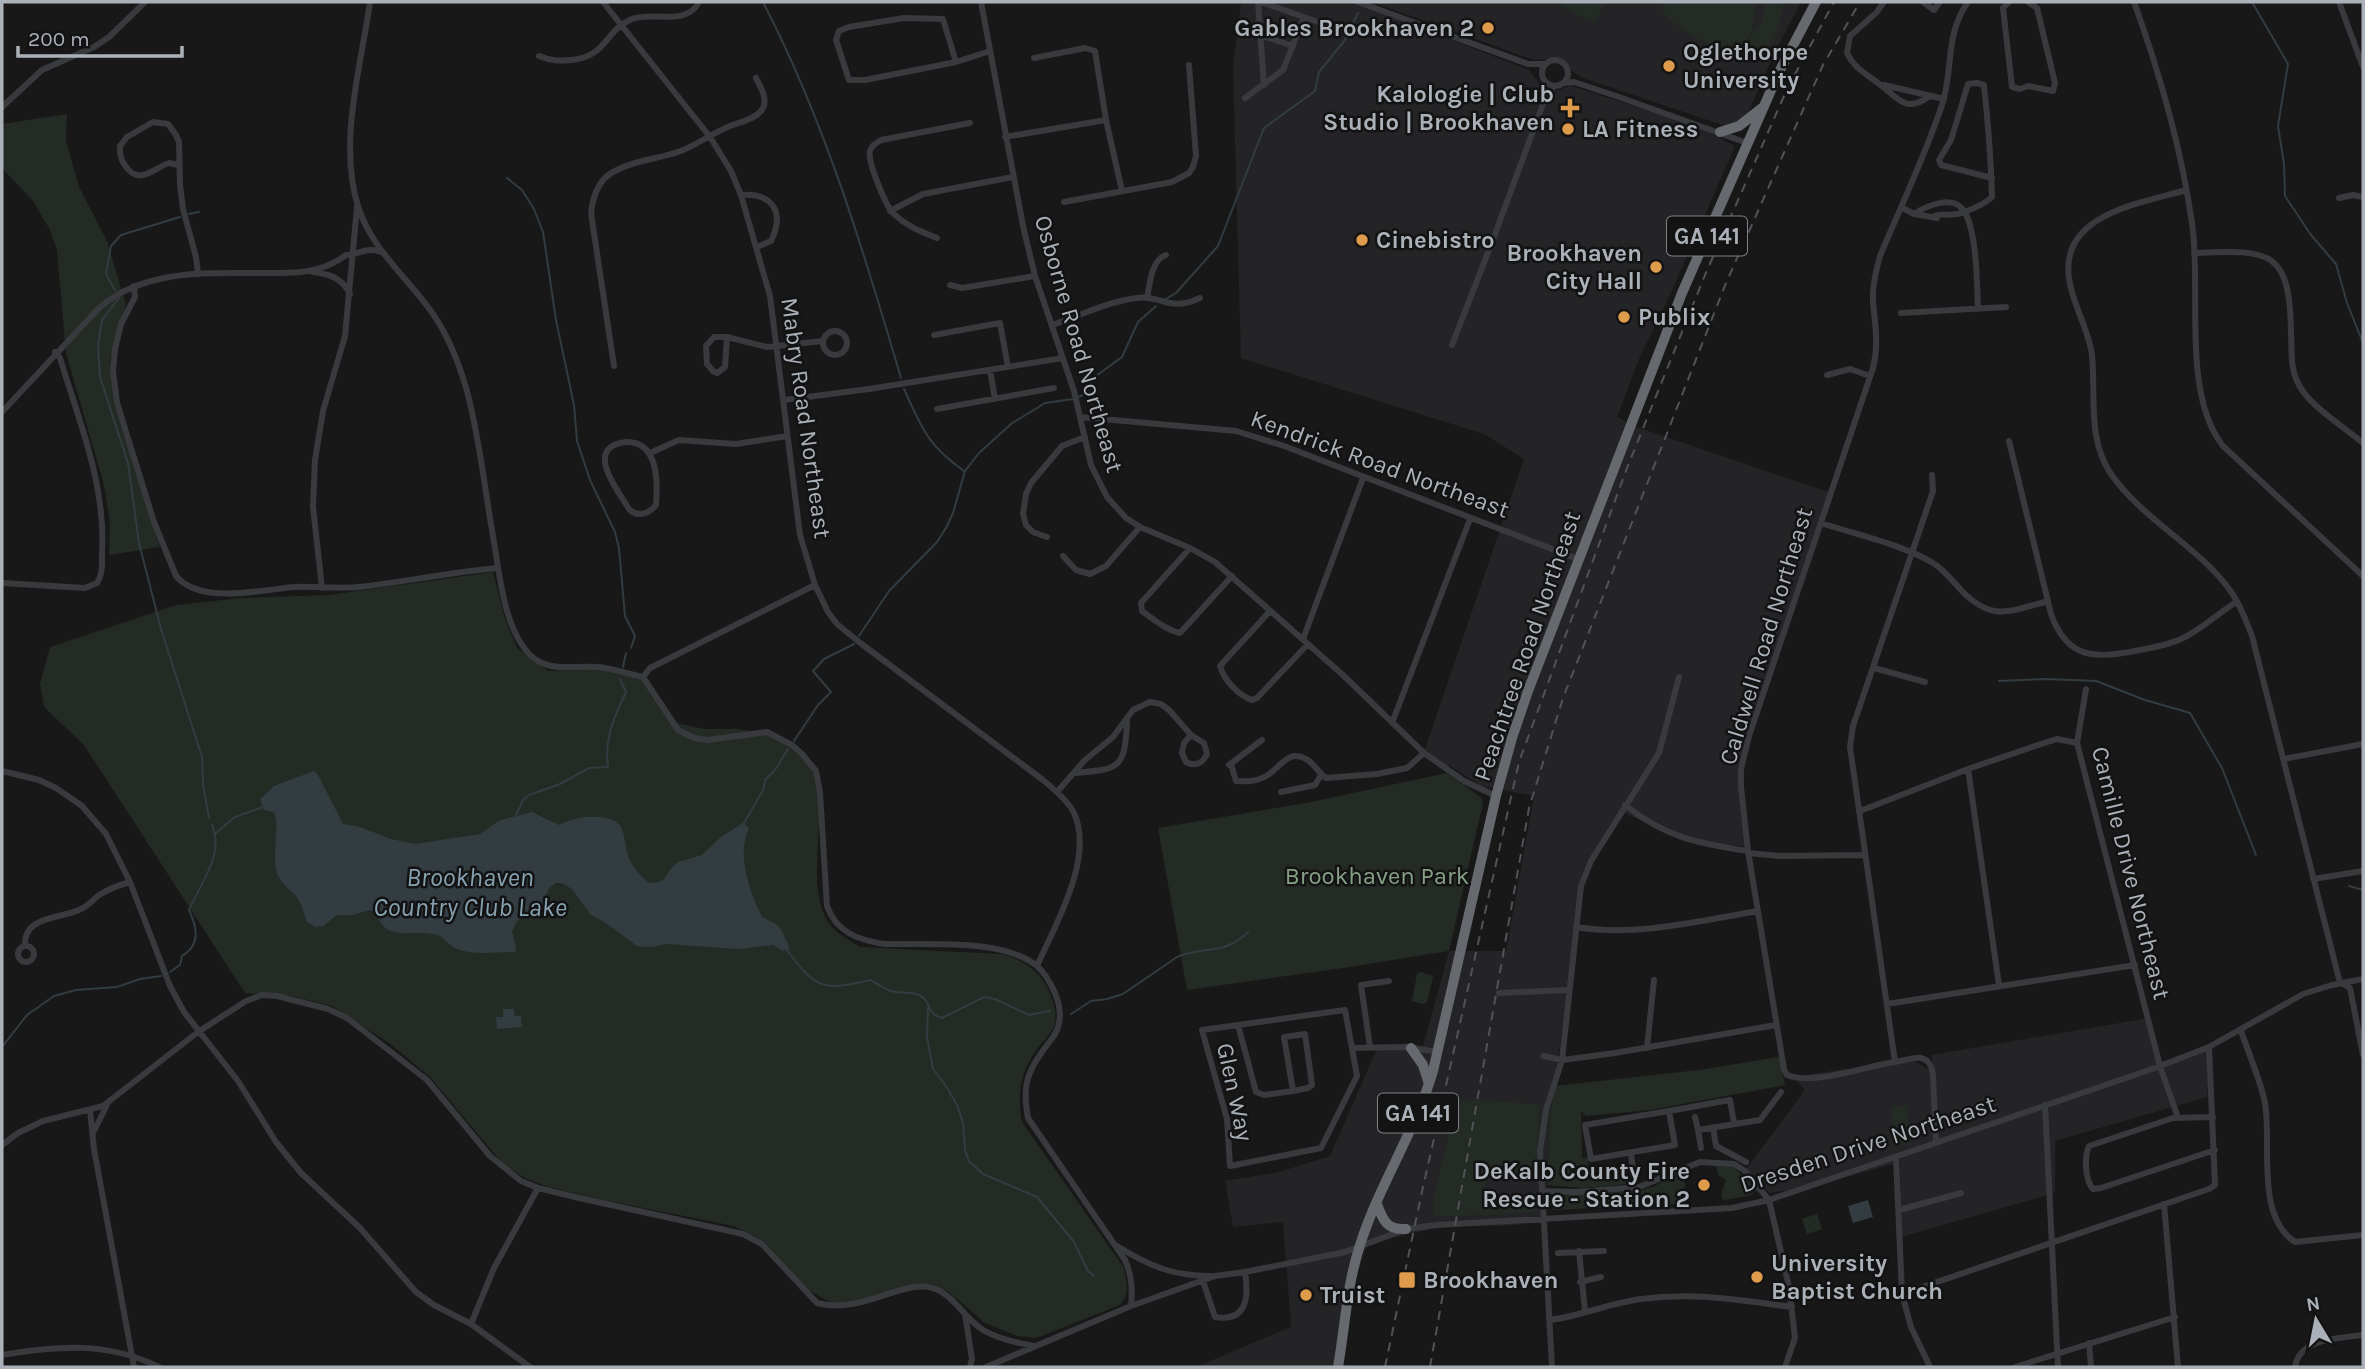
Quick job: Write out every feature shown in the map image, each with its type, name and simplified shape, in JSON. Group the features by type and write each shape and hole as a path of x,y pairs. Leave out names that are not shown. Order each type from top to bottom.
{"highway":[{"name":"Peachtree Road Northeast","path":"1338,1367 1360,1245 1424,1099 1438,1052 1511,738 1666,333 1747,143 1792,45 1816,2"},
{"path":"1720,132 1739,126 1763,108"},
{"path":"1411,1048 1423,1065 1429,1084"},
{"path":"1377,1204 1386,1224 1395,1230 1406,1229"}],"street":[{"path":"132,2 136,11"},
{"path":"2,107 42,70 94,47 116,32 145,2"},
{"path":"322,588 313,507 315,460 323,411 342,351 350,296 350,256 354,245 358,205 351,162 351,124 370,2"},
{"name":"Mabry Road Northeast","path":"603,2 710,137 731,170 741,195 770,296 797,518 815,585 828,612 837,624 920,689 1007,751 1057,792 1073,812 1079,829 1079,861 1037,966"},
{"name":"Osborne Road Northeast","path":"981,2 1013,177 1035,276 1074,391 1097,482 1126,517 1140,527 1190,548 1215,562 1232,576 1424,753 1464,781 1496,796"},
{"path":"1264,85 1260,2 1321,23"},
{"path":"1285,10 1286,2"},
{"path":"1285,10 1291,2"},
{"path":"1357,2 1532,64 1542,72 1547,83 1547,93 1452,345"},
{"path":"1884,2 1876,13 1850,36 1847,53 1853,66 1885,86 1896,100 1908,104 1921,102 1927,95"},
{"path":"1923,2 1934,10 1940,2"},
{"name":"Caldwell Road Northeast","path":"1936,1143 1931,1066 1921,1058 1808,1079 1796,1079 1787,1075 1776,1025 1748,852 1741,769 1753,723 1870,376 1877,350 1873,301 1875,276 1944,99 1951,41 1968,2"},
{"path":"2009,2 2003,8 2012,88 2028,86 2053,91 2055,83 2037,9 2028,2"},
{"path":"2134,2 2160,77 2193,226 2198,365 2203,403 2215,436 2363,576"},
{"path":"2339,2 2363,67"},
{"path":"539,57 554,61 586,57 596,53 622,25 643,16 684,15 695,10 698,4"},
{"path":"1245,98 1283,70 1304,17"},
{"path":"956,62 943,19 904,18 849,27 837,34 836,40 846,75 849,80 856,82 956,62 990,51"},
{"path":"1261,35 1293,46"},
{"path":"1034,58 1092,48 1097,55 1106,120 1122,191"},
{"path":"1532,64 1557,60 1565,64 1576,78 1619,97"},
{"path":"1542,72 1545,64"},
{"path":"1064,202 1172,182 1182,178 1193,167 1196,156 1189,65"},
{"path":"1564,83 1568,71"},
{"path":"614,366 592,227 592,200 599,184 612,172 680,151 766,110 756,78"},
{"path":"1547,93 1555,86 1574,82 1747,143"},
{"path":"1547,83 1555,86"},
{"path":"1900,207 1914,214 1944,218 1992,197 1992,178 1984,85 1968,84 1951,140 1939,160 1941,165 1949,169 1992,178"},
{"path":"1885,86 1944,99"},
{"path":"1006,137 1106,120"},
{"path":"178,165 169,163 146,175 135,176 122,162 120,146 127,138 148,125 163,122 176,135 180,148 178,165 183,209 198,274"},
{"path":"937,238 908,226 890,211 869,155 874,144 881,140 970,123"},
{"path":"890,211 923,194 1013,177"},
{"path":"2186,190 2118,210 2099,219 2084,229 2073,244 2068,258 2068,275 2091,351 2095,432 2109,472 2141,508 2212,570 2234,596 2244,613 2340,983 2350,988 2363,1055"},
{"path":"741,195 760,195 769,200 775,210 776,228 771,241 757,247"},
{"path":"2339,198 2353,195 2363,197"},
{"path":"1914,214 1923,208 1941,203 1956,204 1975,247 1978,309"},
{"path":"358,205 383,254 432,312 452,345 468,397 502,593 514,629 527,651 536,660 553,667 598,667 643,677 678,730 694,738 707,740 767,732 792,745 816,771 820,792 827,905 835,922 844,931 866,941 996,949 1015,954 1037,966 1055,992 1060,1016 1053,1038 1030,1068 1026,1080 1028,1118 1115,1245 1131,1275 1131,1306"},
{"path":"310,272 370,249 383,254"},
{"path":"2194,253 2252,252 2264,255 2276,265 2291,299 2292,351 2296,379 2311,400 2363,443"},
{"path":"1147,298 1156,263 1161,256 1166,255"},
{"path":"2,412 55,352 110,299 134,286 160,278 198,274 310,272 338,279 350,296"},
{"path":"950,285 962,288 1035,276"},
{"path":"134,286 135,297 121,324 114,349 113,371 117,403 154,522 176,576 186,586 209,592 358,587 497,568"},
{"path":"1052,325 1139,298 1172,304 1200,298"},
{"path":"1901,313 2006,307"},
{"path":"934,335 1000,323 1008,367"},
{"path":"727,337 725,367 718,373 713,372 707,364 706,346 714,337 727,337 767,347 823,341"},
{"path":"2,583 85,588 97,583 101,574 103,532 100,495 64,371 55,352"},
{"path":"784,400 1063,358"},
{"path":"1826,373 1850,369 1870,376"},
{"path":"990,370 995,399"},
{"path":"937,409 1054,388"},
{"name":"Kendrick Road Northeast","path":"1080,414 1236,431 1284,446 1578,559"},
{"path":"650,453 679,440 736,444 787,436"},
{"path":"1047,537 1033,532 1026,525 1023,514 1026,494 1031,482 1062,446 1085,438"},
{"path":"631,441 644,446 650,453 654,463 656,505 647,513 637,514 629,509 609,475 605,454 613,445 631,441"},
{"path":"2009,442 2056,626 2063,638 2080,652 2091,656 2117,654 2185,638 2236,602"},
{"path":"1895,1062 1850,747 1853,726 1933,491 1932,475"},
{"path":"1269,611 1220,666 1225,678 1240,693 1252,700 1257,698 1305,641 1363,478"},
{"path":"1392,723 1470,519"},
{"path":"1821,523 1912,553 1933,563 1974,604 1988,610 2015,611 2048,601"},
{"path":"1063,556 1076,570 1090,574 1106,566 1140,527"},
{"path":"1190,548 1141,603 1142,611 1173,632 1180,633 1232,576"},
{"path":"643,677 658,663 815,585"},
{"path":"1874,668 1925,682"},
{"path":"1552,1367 1539,1151 1546,1110 1562,1060 1584,875 1659,753 1679,677"},
{"name":"Camille Drive Northeast","path":"2086,689 2077,743 2160,1066 2178,1118"},
{"path":"1057,792 1085,760 1117,732 1133,710 1150,702 1161,704 1169,710 1191,735 1204,743 1207,749 1206,757 1194,765 1186,762 1182,753 1184,743 1191,735"},
{"path":"1074,773 1105,770 1116,765 1125,753 1126,721"},
{"path":"1117,732 1126,737"},
{"path":"1860,811 1968,769 2057,739 2077,743"},
{"path":"1262,740 1229,765 1236,781 1268,775 1289,756 1296,755 1308,760 1326,778 1407,768 1424,753"},
{"path":"2283,759 2363,744"},
{"path":"1968,769 1999,985"},
{"path":"2,771 39,780 56,788 82,806 106,834 130,882 170,986 198,1032 239,1081 276,1142 301,1173 360,1228 416,1292 434,1305 471,1324 530,1367"},
{"path":"1281,792 1315,785 1321,775"},
{"path":"1625,805 1641,818 1701,845 1780,856 1864,855"},
{"path":"2314,879 2363,871"},
{"path":"25,946 29,931 37,923 51,916 78,911 107,890 130,882"},
{"path":"1576,927 1609,930 1658,928 1758,911"},
{"path":"1887,1004 2135,965"},
{"name":"Dresden Drive Northeast","path":"1215,1276 1345,1252 1406,1229 1732,1208 1769,1200 2160,1066 2241,1031 2302,994 2363,979"},
{"path":"1370,1047 1361,985 1389,981"},
{"path":"1647,1048 1654,981"},
{"path":"1499,993 1569,990"},
{"path":"2,1145 18,1133 43,1121 107,1104 198,1032 246,1001 262,995 277,996 336,1012 427,1080 496,1162 521,1181 538,1188 743,1234 761,1244 817,1303 828,1306 858,1304 913,1288 935,1289 983,1330 1009,1341 1036,1347"},
{"name":"Glen Way","path":"1345,1010 1357,1076 1321,1148 1230,1166 1227,1119 1201,1031 1238,1025 1345,1010"},
{"name":"Glen Way","path":"1238,1025 1256,1092 1264,1095 1293,1091"},
{"path":"1543,1056 1562,1060 1776,1025"},
{"path":"2241,1031 2265,1107 2270,1199 2280,1226 2287,1237 2295,1242 2363,1235"},
{"path":"1305,1034 1312,1085 1293,1091 1284,1038 1305,1034"},
{"path":"1902,1294 2196,1194 2215,1185 2209,1047"},
{"path":"1352,1048 1411,1048 1438,1052"},
{"path":"1698,1130 1760,1120 1781,1091"},
{"path":"1669,1111 1675,1145 1591,1159 1585,1125 1730,1100 1734,1124"},
{"path":"93,1135 107,1104"},
{"path":"2045,1105 2058,1367"},
{"path":"90,1110 134,1367"},
{"path":"1695,1117 1701,1148"},
{"path":"2213,1117 2178,1118 2089,1146 2089,1185 2093,1189 2101,1188 2215,1150"},
{"path":"1713,1127 1716,1146 1746,1162"},
{"path":"1631,1153 1635,1188"},
{"path":"1896,1158 1902,1294 1911,1327 1930,1367"},
{"path":"1542,1191 1635,1188 1653,1184 1688,1166 1700,1163 1734,1164 1745,1171 1769,1200 1792,1307 1795,1338 1785,1367"},
{"path":"471,1324 494,1268 538,1188"},
{"path":"1899,1210 1961,1193"},
{"path":"2164,1204 2178,1367"},
{"path":"1115,1245 1167,1272 1188,1276 1215,1276"},
{"path":"1579,1251 1585,1311"},
{"path":"1558,1253 1604,1251"},
{"path":"1203,1280 1215,1317 1227,1319 1237,1316 1246,1304 1245,1272"},
{"path":"986,1367 1131,1306 1215,1276"},
{"path":"1580,1282 1601,1277"},
{"path":"1550,1320 1639,1299 1677,1295 1728,1297 1792,1307"},
{"path":"965,1314 972,1359 970,1367"},
{"path":"2015,1367 2175,1317"},
{"path":"2295,1367 2302,1352 2312,1345 2363,1335"},
{"path":"2089,1343 2091,1367"},
{"path":"2,1355 73,1346 105,1349 134,1356 159,1367"}],"shaded area":[{"path":"1241,2 1352,2 1529,70 1547,93 1571,86 1662,115 1735,146 1671,293 1641,354 1617,417 1634,426 1834,494 1758,703 1738,769 1746,846 1692,843 1621,812 1584,872 1550,1115 1545,1222 1502,1226 1437,1225 1427,1230 1367,1244 1343,1321 1339,1367 1196,1367 1291,1327 1283,1222 1233,1227 1225,1181 1279,1172 1330,1156 1379,1044 1423,1047 1449,951 1506,951 1534,796 1481,786 1449,765 1447,773 1424,752 1524,459 1484,434 1241,358 1233,67"},
{"name":"Oglethorpe University","path":"1372,2 1801,2 1773,56 1740,131 1580,77 1572,71 1567,62 1559,58 1534,60"},
{"path":"2149,1018 2160,1067 2210,1049 2207,1097 2055,1141 2055,1193 1901,1237 1900,1162 1810,1187 1769,1193 1746,1169 1805,1090 1793,1077 1910,1059 1933,1071 1932,1055"}],"green space":[{"path":"1563,2 1605,2 1595,23 1561,7"},
{"path":"1664,2 1756,2 1750,34 1742,44 1731,48 1705,42 1679,27 1662,11"},
{"path":"1764,2 1783,4 1776,32 1760,57 1745,45 1763,20"},
{"path":"67,114 66,141 79,187 107,241 126,305 110,362 114,404 160,547 109,555 110,522 104,485 66,353 57,250 50,230 33,201 2,168 2,124"},
{"path":"493,572 504,616 517,648 548,671 599,668 641,674 671,722 704,729 738,729 772,735 806,753 816,780 819,801 819,897 824,914 839,934 860,947 1001,954 1027,965 1040,977 1050,992 1056,1019 1053,1029 1036,1050 1023,1076 1020,1094 1022,1122 1124,1268 1127,1292 1120,1305 1036,1338 1017,1336 985,1323 949,1292 933,1284 912,1285 866,1299 833,1304 807,1289 764,1241 734,1226 604,1200 549,1187 525,1178 502,1163 431,1078 392,1045 332,1006 292,996 245,993 84,745 44,707 40,684 50,647 176,605 241,598 329,595"},
{"name":"Brookhaven Park","path":"1447,773 1482,798 1483,803 1449,951 1187,990 1158,828 1311,802"},
{"path":"1421,972 1433,976 1427,1003 1423,1004 1412,1001 1417,974"},
{"path":"1779,1057 1785,1085 1650,1110 1586,1116 1581,1111 1582,1158 1588,1158 1589,1180 1628,1176 1628,1184 1583,1188 1547,1185 1550,1116 1555,1086 1699,1070"},
{"path":"1457,1100 1539,1105 1536,1175 1486,1171 1485,1198 1535,1197 1535,1212 1433,1217 1433,1201"},
{"path":"1891,1106 1907,1106 1909,1145 1892,1146"},
{"path":"1716,1164 1733,1167 1758,1190 1749,1196 1723,1200 1721,1194 1726,1180 1718,1175"},
{"path":"1683,1170 1685,1186 1679,1204 1553,1210 1555,1201 1566,1201 1565,1194 1641,1190 1653,1187"},
{"path":"1817,1214 1822,1229 1807,1234 1802,1219"}],"water":[{"name":"Brookhaven Country Club Lake","path":"314,771 343,824 415,844 480,834 500,820 532,812 559,825 582,818 608,818 620,825 627,852 635,868 647,882 655,883 663,880 678,862 702,855 721,837 743,823 749,828 745,838 744,861 753,897 762,917 781,929 790,949 783,951 773,945 738,949 667,944 637,946 591,915 572,889 562,883 556,883 549,888 539,915 526,914 517,921 512,931 515,952 469,952 455,948 437,935 393,932 386,929 377,913 369,910 353,915 337,915 323,926 315,927 307,922 297,898 278,876 275,859 276,818 274,812 264,810 260,799 274,786"},
{"path":"503,1009 514,1009 514,1016 521,1016 522,1027 497,1029 496,1017 503,1017"},
{"path":"1868,1200 1873,1217 1853,1223 1848,1206"}],"waterway":[{"path":"763,2 824,140 857,234 901,378"},
{"path":"2252,2 2288,64 2278,126 2284,164 2285,196 2311,235 2336,264 2347,303 2363,343"},
{"path":"1166,299 1176,293 1218,246 1264,128 1315,91 1319,72 1345,40 1358,13"},
{"path":"507,178 522,190 534,209 543,232 556,320 574,405 577,441 590,480 615,532 625,616 635,636 631,648"},
{"path":"189,214 199,212"},
{"path":"115,290 106,274 111,246 121,235 180,217"},
{"path":"119,298 102,320 98,345 100,377 128,463 139,543 161,629 202,757 203,785 209,818"},
{"path":"1078,397 1083,395 1096,376 1122,357 1138,322 1156,306"},
{"path":"904,389 927,435 942,453 964,471"},
{"path":"859,636 889,591 937,542 953,513 965,471 979,453 1011,424 1045,403 1073,399"},
{"path":"794,741 818,705 831,692 813,671 824,659 854,644"},
{"path":"623,667 626,653"},
{"path":"516,815 523,800 529,795 560,784 589,768 608,767 609,737 626,692 620,679"},
{"path":"1999,681 2096,681 2145,700 2190,713 2222,768 2256,855"},
{"path":"743,825 763,790 765,780 788,749"},
{"path":"216,833 235,817 263,807"},
{"path":"170,972 180,965 182,956 195,941 194,923 189,910 213,858 215,836 212,825"},
{"path":"2349,886 2363,890"},
{"path":"1071,1014 1091,1001 1123,994 1177,957 1230,945 1248,932"},
{"path":"786,949 805,973 822,984 841,986 870,980 891,991 912,993 924,998 934,1014 942,1018 984,997 995,999 1029,1015 1050,1011"},
{"path":"2,1047 27,1015 54,996 76,990 117,987 140,979 161,976"},
{"path":"928,1008 927,1037 933,1069 957,1105 969,1161 983,1174 1037,1197 1074,1242 1088,1271 1094,1276"}],"railway":[{"path":"1385,1367 1519,762 1627,468 1705,275 1788,87 1834,2"},
{"path":"1430,1367 1529,808 1563,698 1726,283 1823,65 1860,2"}],"place":[{"name":"Gables Brookhaven 2","path":"1488,28"},
{"name":"Oglethorpe University","path":"1669,66"},
{"name":"Kalologie | Club Studio | Brookhaven","path":"1570,108"},
{"name":"LA Fitness","path":"1568,129"},
{"name":"Cinebistro","path":"1362,240"},
{"name":"Brookhaven City Hall","path":"1656,267"},
{"name":"Publix","path":"1624,317"},
{"name":"DeKalb County Fire Rescue - Station 2","path":"1704,1185"},
{"name":"University Baptist Church","path":"1757,1277"},
{"name":"Brookhaven","path":"1407,1280"},
{"name":"Truist","path":"1306,1295"}]}
